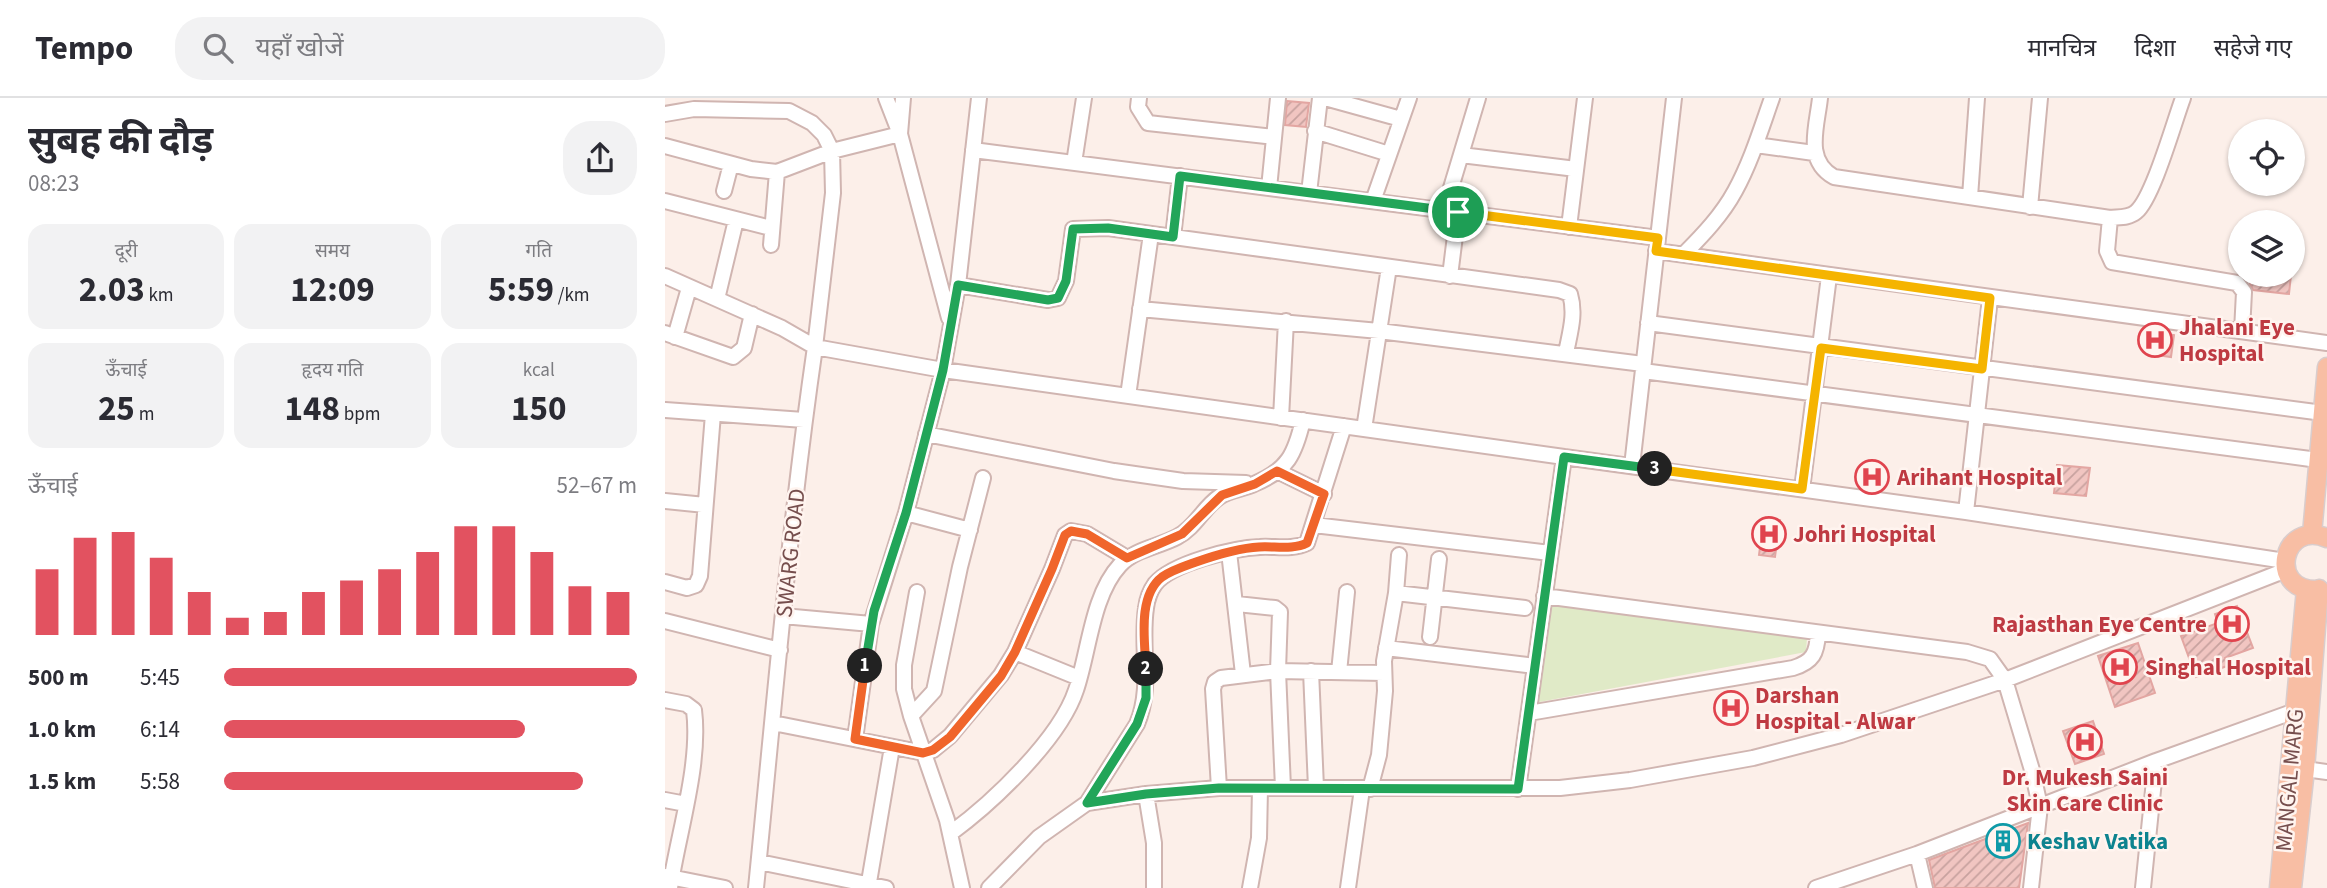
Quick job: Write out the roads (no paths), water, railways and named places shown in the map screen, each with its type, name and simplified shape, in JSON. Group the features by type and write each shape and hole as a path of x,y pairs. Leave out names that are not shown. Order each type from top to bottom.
{"main road":[{"path":"2317,588 2295,584 2285,566 2287,551 2293,542 2302,537 2319,536 2318,460 2327,367"},
{"name":"MANGAL MARG","path":"2279,888 2295,711 2317,588"},
{"name":"MANGAL MARG","path":"2292,888 2305,769 2317,588"}],"street":[{"path":"886,98 900,134 951,324"},
{"path":"900,134 903,98"},
{"path":"855,739 871,624 906,513 943,370 958,285 979,98"},
{"path":"1074,163 1084,98"},
{"path":"1139,98 1138,107 1148,124 1274,137"},
{"path":"1269,188 1278,98"},
{"path":"1309,193 1315,131 1323,98 1401,119"},
{"path":"1373,201 1409,98"},
{"path":"1450,276 1451,212 1461,155 1478,98"},
{"path":"1569,227 1585,98"},
{"path":"1632,466 1674,98"},
{"path":"1683,255 1736,190 1756,145 1772,98"},
{"path":"1820,98 1814,153 1818,165 1834,177 2110,218 2126,217 2135,213 2142,205 2183,98"},
{"path":"1970,197 1977,98"},
{"path":"2030,207 2040,98"},
{"path":"665,114 694,109 789,111 812,122 824,135 832,151"},
{"path":"1315,131 1389,154"},
{"path":"665,146 731,164 777,172 832,151 900,134"},
{"path":"1756,145 1814,153"},
{"path":"973,150 1569,227 1657,245 1683,255 2327,343"},
{"name":"SWARG ROAD","path":"756,888 804,421 834,192 832,151"},
{"path":"1461,155 1576,169"},
{"path":"724,191 731,164"},
{"path":"771,245 777,172"},
{"path":"1173,237 1180,176"},
{"path":"665,201 771,228"},
{"path":"2110,218 2107,251 2112,262 2237,283 2244,292 2242,331"},
{"path":"717,299 736,220"},
{"path":"958,285 1048,300 1058,298 1066,281 1073,229 1108,228 1559,289 1570,294 1574,316 1566,353"},
{"path":"1128,396 1151,234"},
{"path":"1364,429 1389,267"},
{"path":"665,276 752,314 815,347 943,370 1966,512 2285,566"},
{"path":"1802,489 1829,276"},
{"path":"688,288 670,335 733,357 744,348 752,314"},
{"path":"1966,512 1990,298"},
{"path":"1140,309 1286,321 1566,353 1815,394 2318,460"},
{"path":"1281,418 1286,321"},
{"path":"1648,323 2323,413"},
{"path":"665,411 804,421"},
{"path":"665,582 687,588 696,584 700,576 713,414"},
{"path":"951,833 991,800 1031,758 1065,712 1075,692 1100,603 1113,574 1127,558 1182,534 1222,495 1255,484 1277,471 1291,457 1303,421"},
{"path":"989,888 1039,837 1087,803 1137,724 1142,713 1147,681 1145,612 1150,592 1162,577 1174,570 1229,552 1259,547 1301,546 1310,538 1344,426"},
{"path":"926,434 1127,473 1183,481 1255,484"},
{"path":"1518,789 1564,457"},
{"path":"1277,471 1324,494"},
{"path":"911,716 934,691 960,567 983,478"},
{"path":"665,501 705,505"},
{"path":"906,513 970,530"},
{"path":"1314,525 1551,553"},
{"path":"773,723 923,753 933,750 950,737 994,684 1015,652 1065,535 1071,531 1087,534 1127,558"},
{"path":"1229,552 1243,674"},
{"path":"1348,888 1366,789 1379,755 1386,648 1396,593 1399,555"},
{"path":"1430,637 1439,559"},
{"path":"1087,803 1146,794 1219,788 1560,788 1608,783 1753,758 1841,735 2005,680 2285,566"},
{"path":"917,592 903,677 904,689 951,833 962,888"},
{"path":"1339,672 1347,592"},
{"path":"1396,593 1525,608"},
{"path":"1544,596 1982,656 1997,666 2005,680 2040,806 2031,888"},
{"path":"1237,604 1275,608 1280,612 1278,671 1283,788"},
{"path":"783,616 871,624"},
{"path":"665,621 780,650"},
{"path":"1528,713 1793,668 1806,664 1814,656 1818,633"},
{"path":"1386,648 1535,666"},
{"path":"1015,652 1079,678"},
{"path":"1219,788 1213,689 1215,682 1221,678 1243,674 1278,671 1384,673"},
{"path":"1311,671 1316,788"},
{"path":"665,700 686,704 694,710 695,739 686,804 669,881 725,888"},
{"path":"1816,888 1917,854 2156,761 2295,711"},
{"path":"869,886 892,747"},
{"path":"2143,888 2156,761"},
{"path":"2305,769 2327,772"},
{"path":"1250,888 1259,838 1261,788"},
{"path":"1146,794 1154,843 1154,888"},
{"path":"665,800 686,804"},
{"path":"1917,854 1925,888"},
{"path":"759,862 886,888"}],"place":[{"name":"Jhalani Eye Hospital","path":"2155,340"},
{"name":"Arihant Hospital","path":"1872,477"},
{"name":"Johri Hospital","path":"1769,534"},
{"name":"Rajasthan Eye Centre","path":"2232,624"},
{"name":"Singhal Hospital","path":"2120,667"},
{"name":"Darshan Hospital - Alwar","path":"1731,708"},
{"name":"Dr. Mukesh Saini Skin Care Clinic","path":"2085,742"},
{"name":"Keshav Vatika","path":"2003,841"}]}
